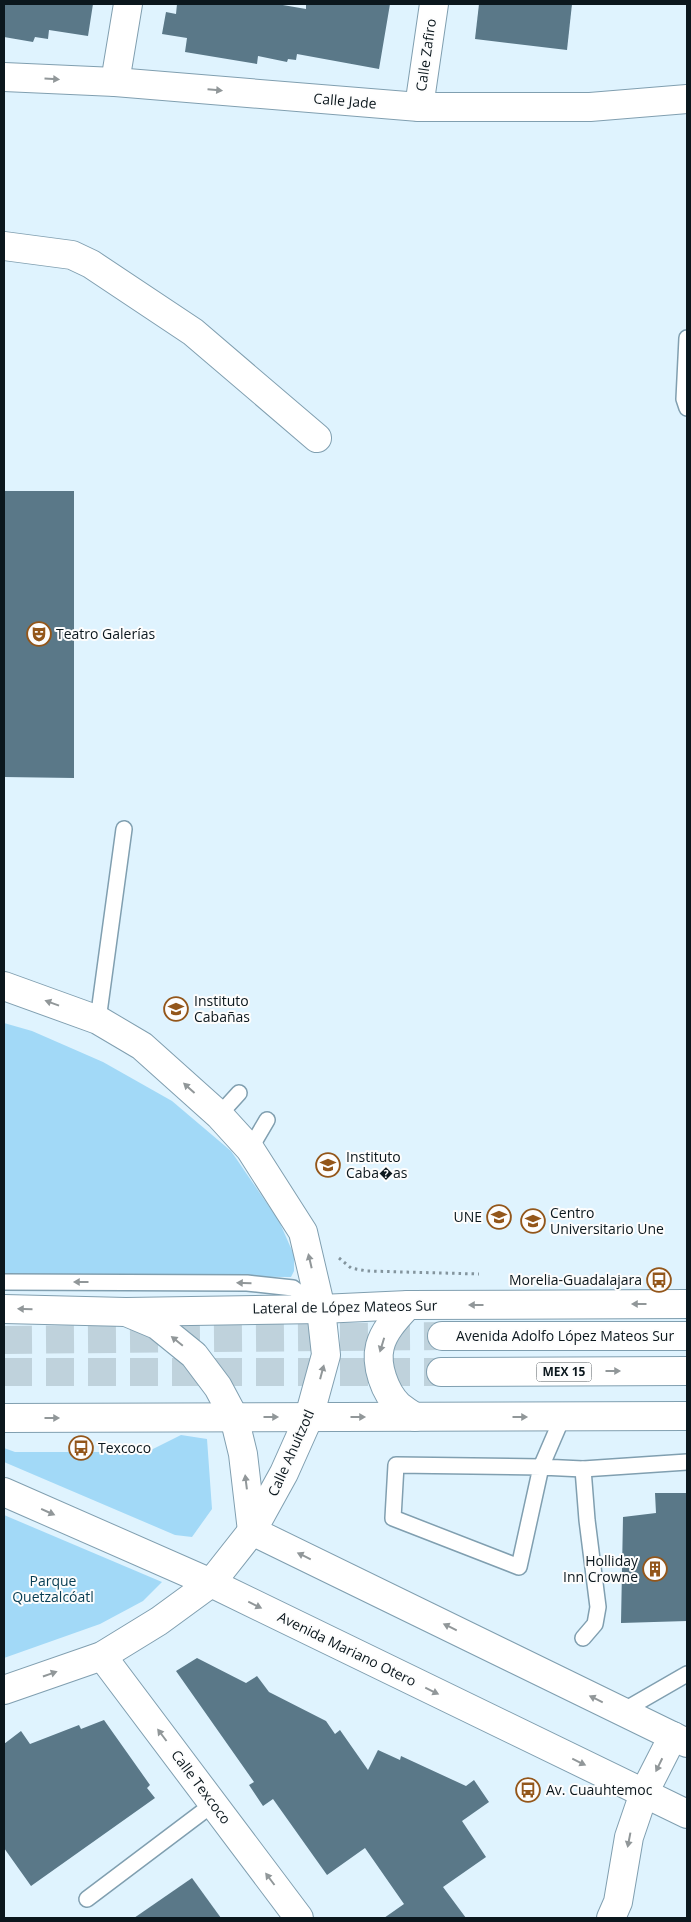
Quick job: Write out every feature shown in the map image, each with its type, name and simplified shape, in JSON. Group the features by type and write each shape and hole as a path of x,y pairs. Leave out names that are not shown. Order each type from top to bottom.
{"main road":[{"path":"114,82 128,4"},
{"name":"Calle Zafiro","path":"419,107 434,4"},
{"name":"Calle Jade","path":"4,77 114,82 419,107 590,107 687,99"},
{"path":"4,246 72,256 91,264 193,332 317,438"},
{"name":"Calle Ahuítzotl","path":"4,986 98,1020 142,1046 219,1115 250,1149 303,1232 321,1308 326,1355 309,1417 284,1474 252,1531 211,1583 159,1621 102,1656 4,1690"},
{"name":"Lateral de López Mateos Sur","path":"4,1309 126,1312 408,1305 687,1304"},
{"path":"408,1305 391,1324 380,1346 379,1369 393,1398 399,1406 415,1417"},
{"path":"126,1312 157,1325 194,1355 218,1387 234,1417 242,1454 252,1531 621,1712 680,1739 644,1793 629,1837 618,1902 611,1918"},
{"name":"Avenida Adolfo López Mateos Sur","path":"442,1336 687,1336"},
{"name":"MEX 15","path":"441,1372 687,1371"},
{"path":"4,1418 687,1416"},
{"name":"Avenida Mariano Otero","path":"4,1492 211,1583 687,1814"},
{"name":"Calle Texcoco","path":"102,1656 299,1918"}],"lane":[{"path":"687,338 684,399 687,408"},
{"path":"98,1020 124,829"},
{"path":"219,1115 239,1093"},
{"path":"250,1149 267,1120"},
{"path":"4,1282 247,1283 293,1288 321,1308"},
{"path":"563,1416 541,1467 519,1567 393,1518 396,1465 541,1467 583,1469 687,1462"},
{"path":"583,1469 587,1520 598,1607 596,1624 583,1638"},
{"path":"621,1712 687,1674"},
{"path":"87,1899 213,1804"}],"path":[{"path":"338,1257 351,1268 367,1271 482,1274"}],"green space":[{"path":"4,1023 32,1031 103,1062 172,1101 231,1151 279,1221 294,1255 294,1271 291,1277 4,1276"},
{"path":"181,1435 207,1439 212,1509 192,1537 175,1535 4,1462 4,1448 15,1452 147,1452"},
{"name":"Parque Quetzalcóatl","path":"4,1515 162,1582 143,1601 100,1624 4,1658"}],"building":[{"path":"4,4 93,4 88,36 49,30 48,39 35,37 33,42 4,37"},
{"path":"177,4 277,4 306,9 306,4 390,4 379,69 297,54 296,60 288,59 287,62 258,56 257,64 185,52 187,38 162,34 166,12 176,14"},
{"path":"479,4 572,4 567,50 475,39"},
{"name":"Teatro Galerías","path":"4,491 74,491 74,778 4,777"},
{"name":"Holliday Inn Crowne","path":"655,1493 687,1493 687,1621 621,1623 623,1517 656,1513"},
{"path":"197,1658 246,1683 257,1676 269,1692 326,1721 335,1734 340,1730 368,1770 378,1750 400,1760 401,1756 466,1786 474,1780 489,1802 462,1821 486,1857 443,1887 466,1918 384,1918 404,1904 365,1848 327,1875 273,1799 263,1806 249,1785 254,1782 176,1671"},
{"path":"104,1720 150,1785 147,1788 155,1798 31,1886 4,1848 4,1744 21,1731 30,1744 79,1725 81,1729"},
{"path":"192,1878 221,1918 134,1918"}],"tunnel":[{"path":"4,1340 442,1336"},
{"path":"4,1372 441,1372"}],"place":[{"name":"Teatro Galerías","path":"39,634"},
{"name":"Instituto Cabañas","path":"176,1009"},
{"name":"Instituto Caba�as","path":"328,1165"},
{"name":"UNE","path":"499,1217"},
{"name":"Centro Universitario Une","path":"533,1221"},
{"name":"Morelia-Guadalajara","path":"659,1280"},
{"name":"Texcoco","path":"81,1448"},
{"name":"Holliday Inn Crowne","path":"655,1569"},
{"name":"Av. Cuauhtemoc","path":"528,1790"}]}
